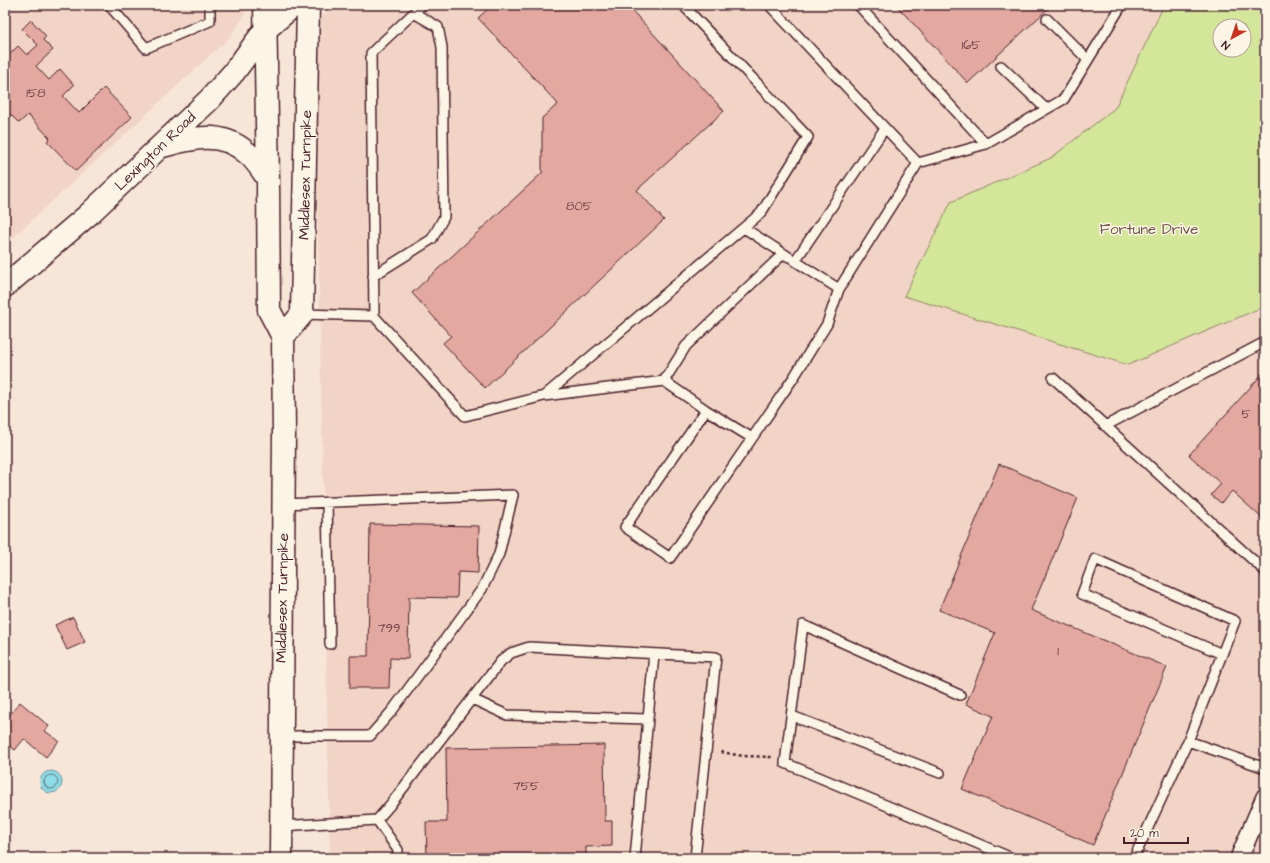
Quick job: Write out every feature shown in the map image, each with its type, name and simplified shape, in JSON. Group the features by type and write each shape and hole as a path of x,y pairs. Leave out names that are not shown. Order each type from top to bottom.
{"main road":[{"name":"Middlesex Turnpike","path":"265,5 269,310 283,337 284,432 281,858"},
{"name":"Lexington Road","path":"5,286 88,215 210,99 234,72 265,30 294,5"},
{"name":"Middlesex Turnpike","path":"302,314 308,5"},
{"path":"160,147 191,138 203,137 219,139 238,146 248,153 268,179"},
{"path":"283,337 302,314"}],"street":[{"path":"1239,858 1265,797"}],"lane":[{"path":"109,5 146,48 210,21 210,5"},
{"path":"422,5 371,53 374,316 465,416 544,396 664,381 706,410 752,438"},
{"path":"544,396 762,213 808,137 683,5"},
{"path":"769,5 918,163"},
{"path":"858,5 986,144"},
{"path":"706,410 625,527 670,558 752,438 827,324 839,289 918,163 986,144 1064,99 1120,6"},
{"path":"373,276 432,239 444,217 442,47 438,27 414,13"},
{"path":"1047,19 1088,60"},
{"path":"1001,66 1046,109"},
{"path":"795,261 885,128"},
{"path":"744,228 839,289"},
{"path":"664,381 686,346 784,254"},
{"path":"302,314 374,316"},
{"path":"1105,426 1265,342"},
{"path":"1053,378 1265,571"},
{"path":"281,736 370,736 392,711 482,589 499,554 513,495 283,504"},
{"path":"327,502 330,644"},
{"path":"1134,858 1188,740 1222,654 1235,621 1095,559 1082,594 1222,654"},
{"path":"960,695 802,625 792,716 785,763 1012,858"},
{"path":"281,826 377,820 501,661 511,653 529,647 716,657 695,858"},
{"path":"635,858 654,654"},
{"path":"472,699 507,715 648,719"},
{"path":"792,716 940,773"},
{"path":"1188,740 1265,768"},
{"path":"377,820 398,850 398,858"}],"path":[{"path":"706,750 766,758 786,756"}],"shaded area":[{"path":"5,5 248,5 243,18 229,38 5,245"},
{"path":"335,5 1164,5 1115,108 1051,158 951,202 1128,365 1265,306 1265,858 330,858 314,24"}],"green space":[{"name":"Fortune Drive","path":"1164,5 1265,5 1265,306 1128,365 904,296 951,202 1051,158 1115,108"}],"water":[{"path":"51,771 59,774 62,782 59,790 51,793 43,790 40,782 43,774"}],"building":[{"path":"492,5 627,5 724,111 637,190 664,220 485,388 443,343 451,336 412,293 542,173 542,118 558,104 478,18"},
{"path":"896,5 1052,5 968,83"},
{"path":"31,20 46,36 43,40 53,50 36,66 49,80 60,69 74,85 63,96 79,113 104,88 132,117 76,171 47,141 50,138 28,115 19,123 5,109 5,59 18,46 27,55 38,45 22,29"},
{"path":"1265,371 1265,518 1263,519 1232,491 1221,503 1211,495 1221,484 1189,455"},
{"path":"999,464 1078,498 1031,610 1167,667 1093,845 962,789 993,716 966,704 995,633 939,610"},
{"path":"370,524 479,526 478,573 458,572 457,598 409,597 408,659 390,658 389,688 350,688 350,656 368,656"},
{"path":"73,617 85,642 67,650 55,625"},
{"path":"20,702 49,726 45,731 59,741 46,757 24,739 15,750 5,742 5,721"},
{"path":"604,745 605,821 612,821 612,846 586,847 586,858 427,858 426,822 447,822 446,748"}]}
